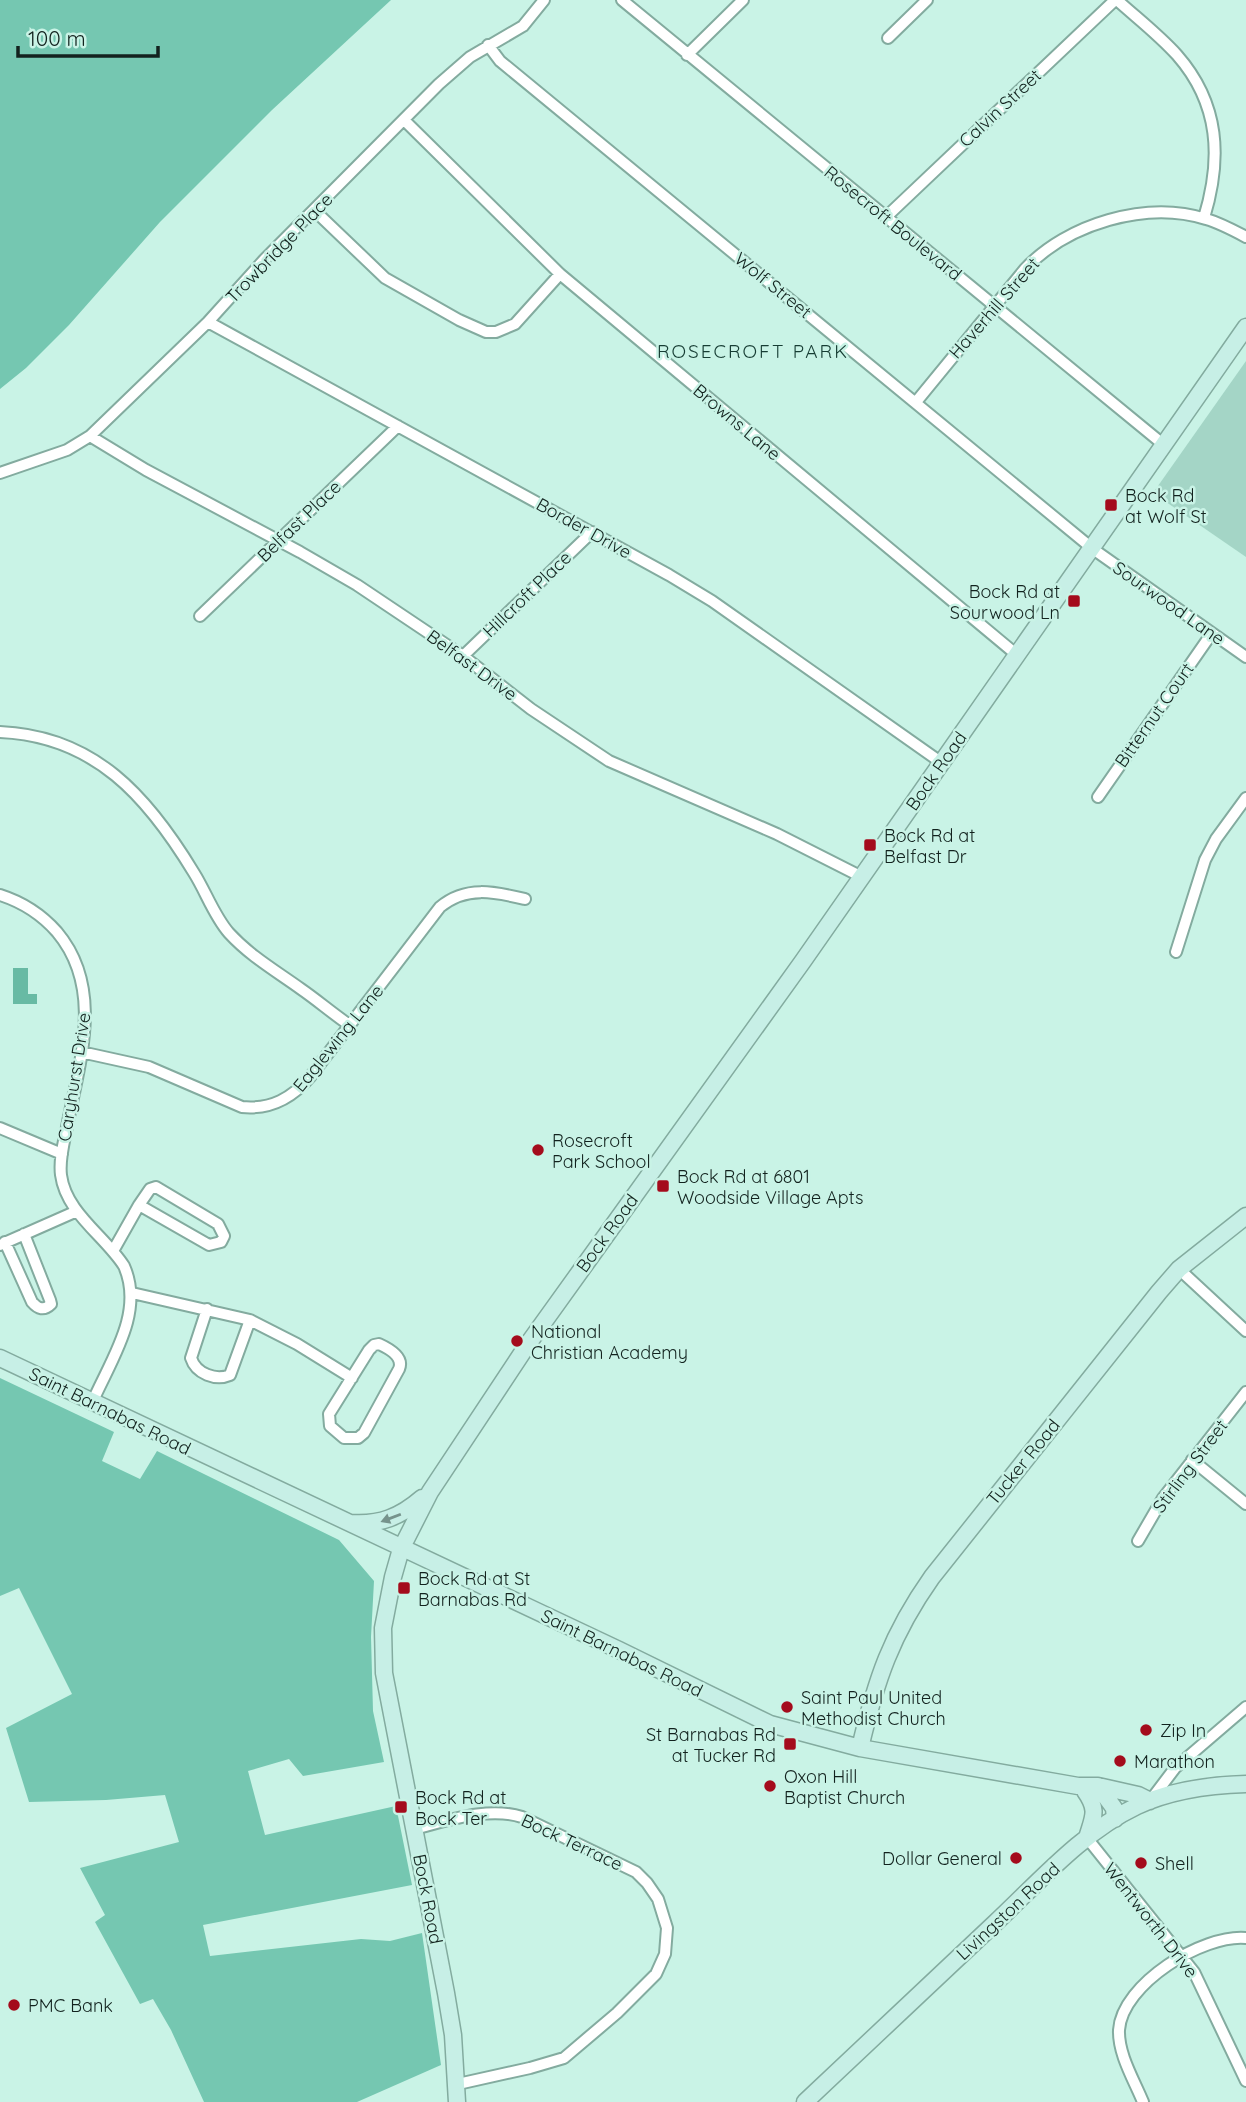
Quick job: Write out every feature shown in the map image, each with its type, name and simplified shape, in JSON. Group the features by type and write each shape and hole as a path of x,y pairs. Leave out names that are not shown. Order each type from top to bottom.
{"main road":[{"name":"Bock Road","path":"457,2102 446,1993 383,1663 386,1609 401,1549 429,1492 528,1343 862,877 1246,327"},
{"name":"Tucker Road","path":"860,1748 884,1661 919,1595 1113,1348 1179,1269 1246,1216"},
{"name":"Saint Barnabas Road","path":"0,1358 770,1724 860,1748 1138,1795 1150,1801"},
{"path":"345,1522 368,1524 386,1521 408,1510 429,1492"},
{"name":"Livingston Road","path":"804,2102 1087,1838 1115,1819 1150,1801 1201,1788 1246,1784"},
{"path":"1088,1787 1114,1808 1115,1819"},
{"path":"1087,1838 1095,1814 1088,1787"}],"street":[{"name":"Trowbridge Place","path":"0,473 67,450 90,436 208,322 264,260 460,66 523,26 544,0"},
{"name":"Rosecroft Boulevard","path":"622,0 1164,445"},
{"path":"687,55 743,0"},
{"path":"888,38 927,0"},
{"path":"1116,0 1178,57 1206,103 1213,127 1215,152 1214,181 1204,218"},
{"name":"Calvin Street","path":"886,217 1116,0"},
{"name":"Wolf Street","path":"488,46 500,61 1093,549"},
{"name":"Browns Lane","path":"404,120 560,274 1017,656"},
{"path":"315,211 385,278 459,320 486,332 496,332 515,324 560,274"},
{"name":"Haverhill Street","path":"916,402 994,306 1040,255 1060,240 1114,218 1145,214 1204,218 1246,237"},
{"name":"Border Drive","path":"208,322 592,532 712,601 942,762"},
{"name":"Belfast Place","path":"200,616 398,426"},
{"name":"Belfast Drive","path":"90,436 146,470 357,585 463,656 531,709 608,761 777,834 862,877"},
{"name":"Hillcroft Place","path":"463,656 592,532"},
{"name":"Sourwood Lane","path":"1093,549 1246,657"},
{"name":"Bitternut Court","path":"1098,797 1212,633"},
{"path":"0,732 38,737 72,748 121,779 150,807 172,835 227,930 254,956 348,1024"},
{"path":"1176,952 1205,860 1216,839 1246,798"},
{"name":"Eaglewing Lane","path":"81,1052 149,1067 235,1104 256,1108 279,1102 299,1089 422,928 446,902 470,892 484,891 525,899"},
{"name":"Caryhurst Drive","path":"0,895 39,915 61,937 71,951 85,992 85,1028 62,1154 62,1181 77,1211 113,1251 127,1273 132,1293"},
{"path":"0,1128 62,1154"},
{"path":"113,1251 139,1205 150,1189 156,1187 218,1224 224,1236 221,1242 209,1245 139,1205"},
{"path":"24,1234 51,1304 42,1309 32,1302 3,1244 24,1234 77,1211"},
{"path":"1179,1269 1246,1331"},
{"path":"92,1403 127,1322 132,1293 250,1320 297,1344 352,1378"},
{"path":"207,1309 191,1358 193,1366 198,1370 219,1378 230,1375 250,1320"},
{"path":"374,1345 384,1346 400,1358 400,1370 364,1433 352,1439 344,1438 333,1430 328,1420 352,1378 374,1345"},
{"name":"Stirling Street","path":"1138,1541 1163,1498 1246,1392"},
{"path":"1192,1460 1246,1504"},
{"path":"1150,1801 1177,1766 1246,1707"},
{"name":"Bock Terrace","path":"414,1829 488,1814 506,1813 522,1817 636,1872 654,1892 667,1928 665,1954 656,1974 570,2054 552,2063 457,2084"},
{"name":"Wentworth Drive","path":"1087,1838 1196,1976 1246,2081"},
{"path":"1143,2102 1119,2037 1121,2017 1126,2004 1135,1993 1182,1957 1217,1941 1246,1938"}],"shaded area":[{"path":"0,0 391,0 272,110 160,222 69,325 26,368 0,389"},
{"path":"1246,361 1246,557 1153,493"},
{"path":"13,968 28,968 28,994 37,994 37,1004 13,1004"},
{"path":"0,1378 114,1432 102,1461 140,1479 157,1451 339,1540 374,1581 371,1637 373,1711 384,1762 303,1776 289,1759 248,1771 265,1835 396,1806 412,1885 203,1925 210,1956 361,1939 390,1941 422,1933 441,2065 357,2102 204,2102 171,2030 153,1999 140,2004 95,1922 105,1915 80,1868 179,1842 165,1795 29,1802 6,1728 72,1694 19,1588 0,1596"}],"place":[{"name":"Bock Rd at Wolf St","path":"1111,505"},
{"name":"Bock Rd at Sourwood Ln","path":"1074,601"},
{"name":"Bock Rd at Belfast Dr","path":"870,845"},
{"name":"Rosecroft Park School","path":"538,1150"},
{"name":"Bock Rd at 6801 Woodside Village Apts","path":"663,1186"},
{"name":"National Christian Academy","path":"517,1341"},
{"name":"Bock Rd at St Barnabas Rd","path":"404,1588"},
{"name":"Saint Paul United Methodist Church","path":"787,1707"},
{"name":"Zip In","path":"1146,1730"},
{"name":"St Barnabas Rd at Tucker Rd","path":"790,1744"},
{"name":"Marathon","path":"1120,1761"},
{"name":"Oxon Hill Baptist Church","path":"770,1786"},
{"name":"Bock Rd at Bock Ter","path":"401,1807"},
{"name":"Dollar General","path":"1016,1858"},
{"name":"Shell","path":"1141,1863"},
{"name":"PMC Bank","path":"14,2005"}],"district":[{"name":"ROSECROFT PARK","path":"753,351"}]}
